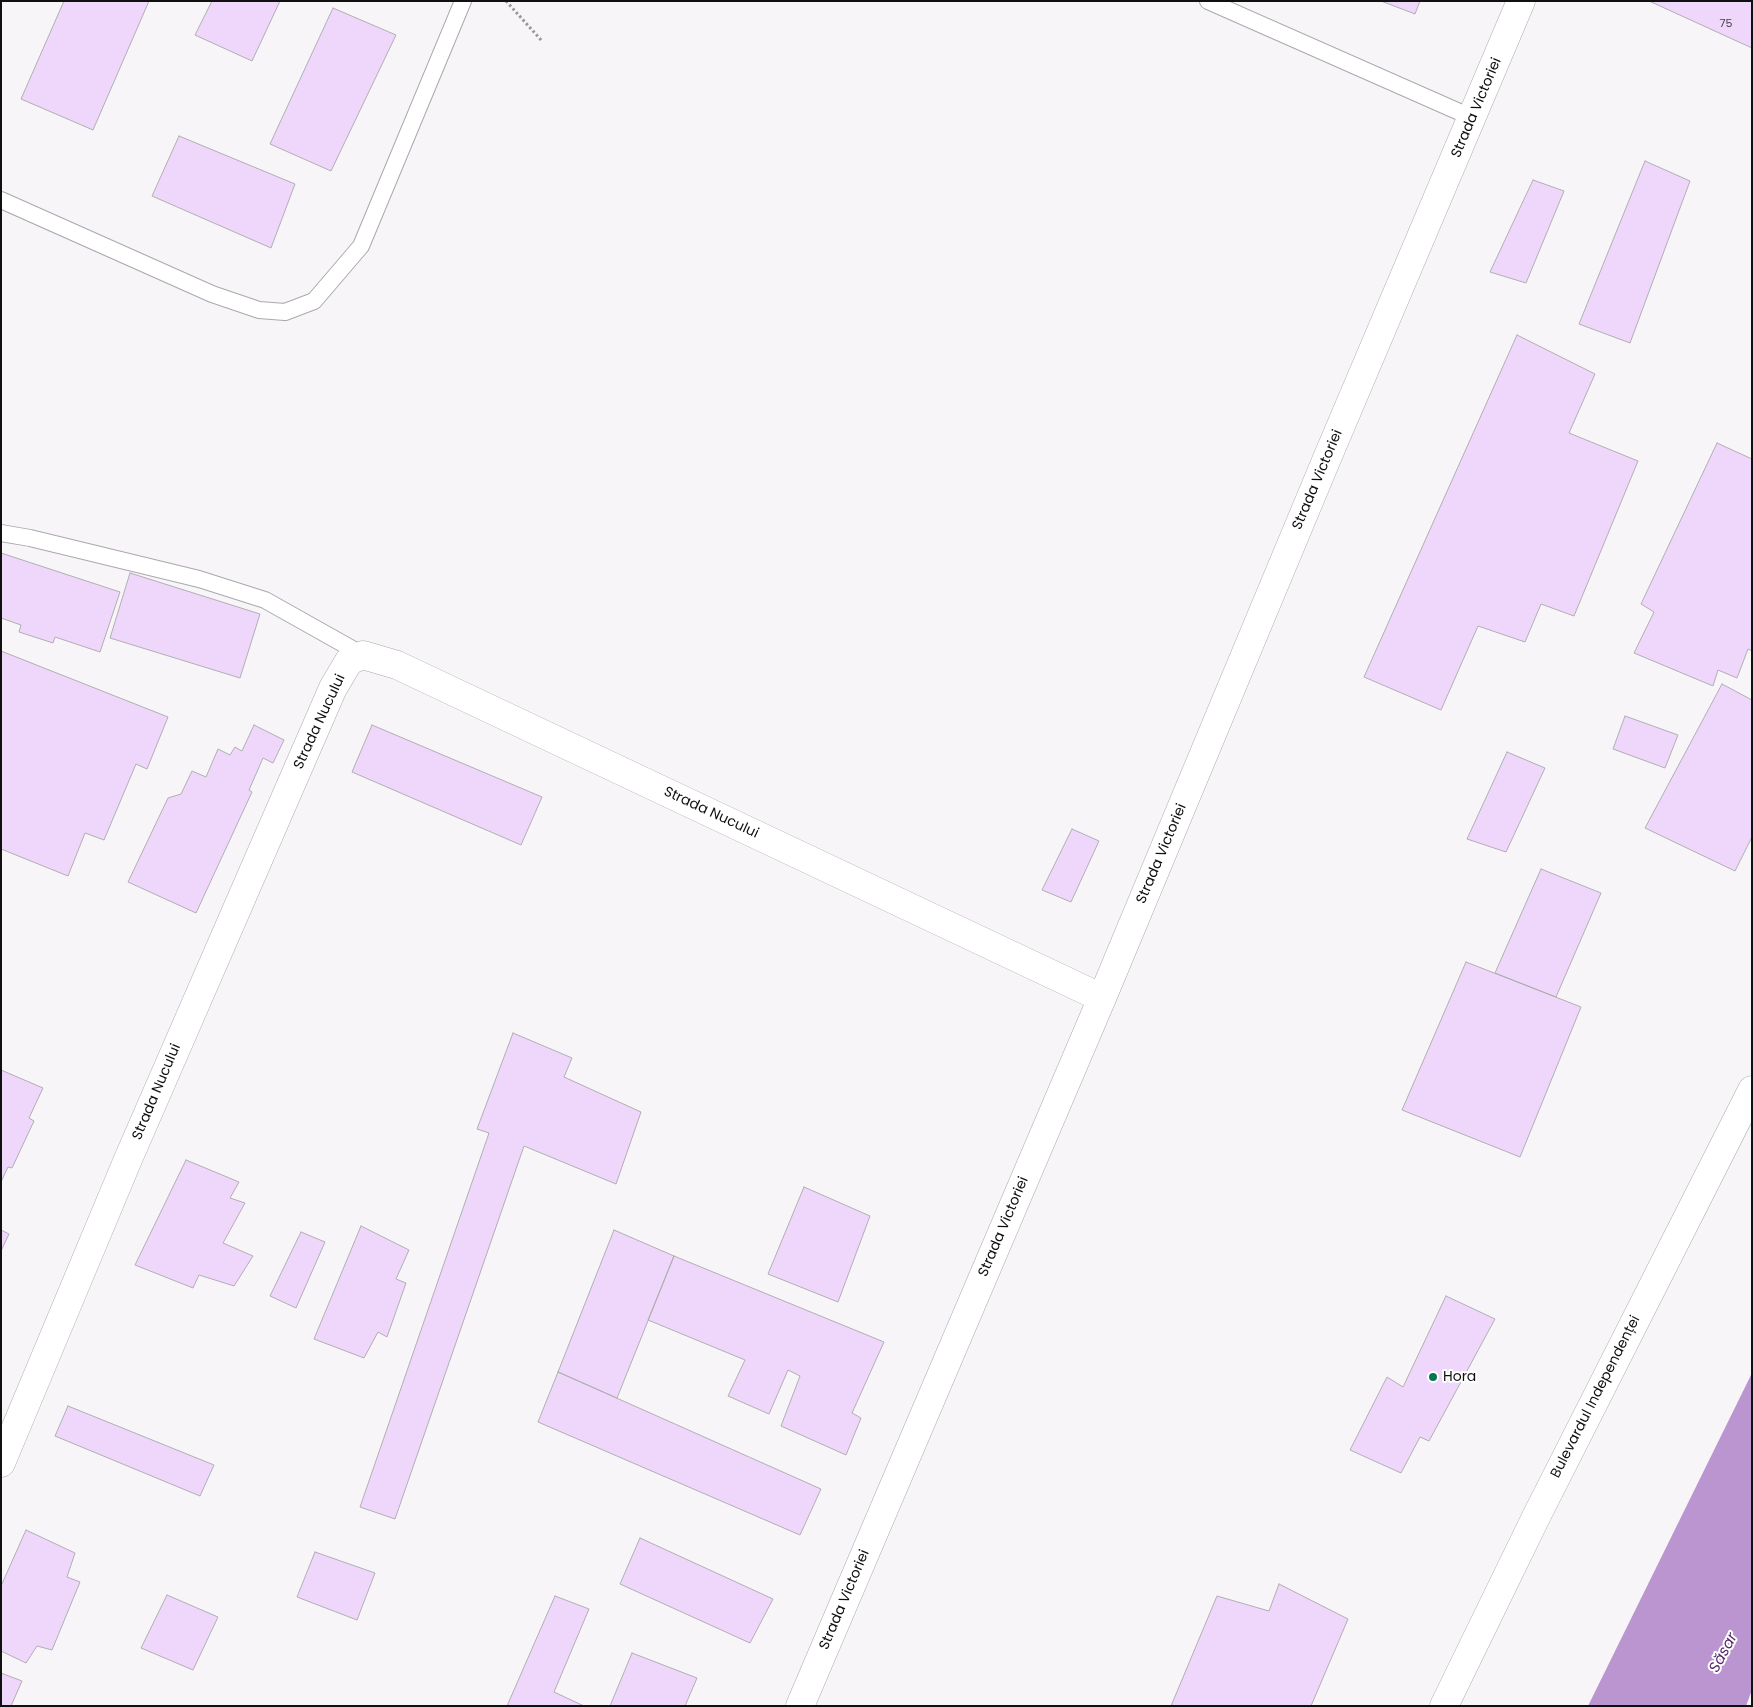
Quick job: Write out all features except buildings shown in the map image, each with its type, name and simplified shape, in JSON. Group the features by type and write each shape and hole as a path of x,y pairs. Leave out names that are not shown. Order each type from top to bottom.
{"street":[{"name":"Strada Victoriei","path":"800,1706 1102,998 1324,465 1521,1"},
{"name":"Strada Nucului","path":"1,1463 125,1166 333,688 349,661 362,655 398,664 1102,998"},
{"name":"Bulevardul Independenței","path":"1444,1706 1531,1526 1752,1090"}],"lane":[{"path":"1,200 212,294 259,310 286,312 314,301 361,246 463,1"},
{"path":"1208,1 1472,118"},
{"path":"1,533 199,578 265,600 362,655"}],"path":[{"path":"506,1 542,41"}],"water":[{"name":"Săsar","path":"1752,1373 1752,1690 1746,1706 1588,1706"}],"place":[{"name":"Hora","path":"1433,1377"}]}
